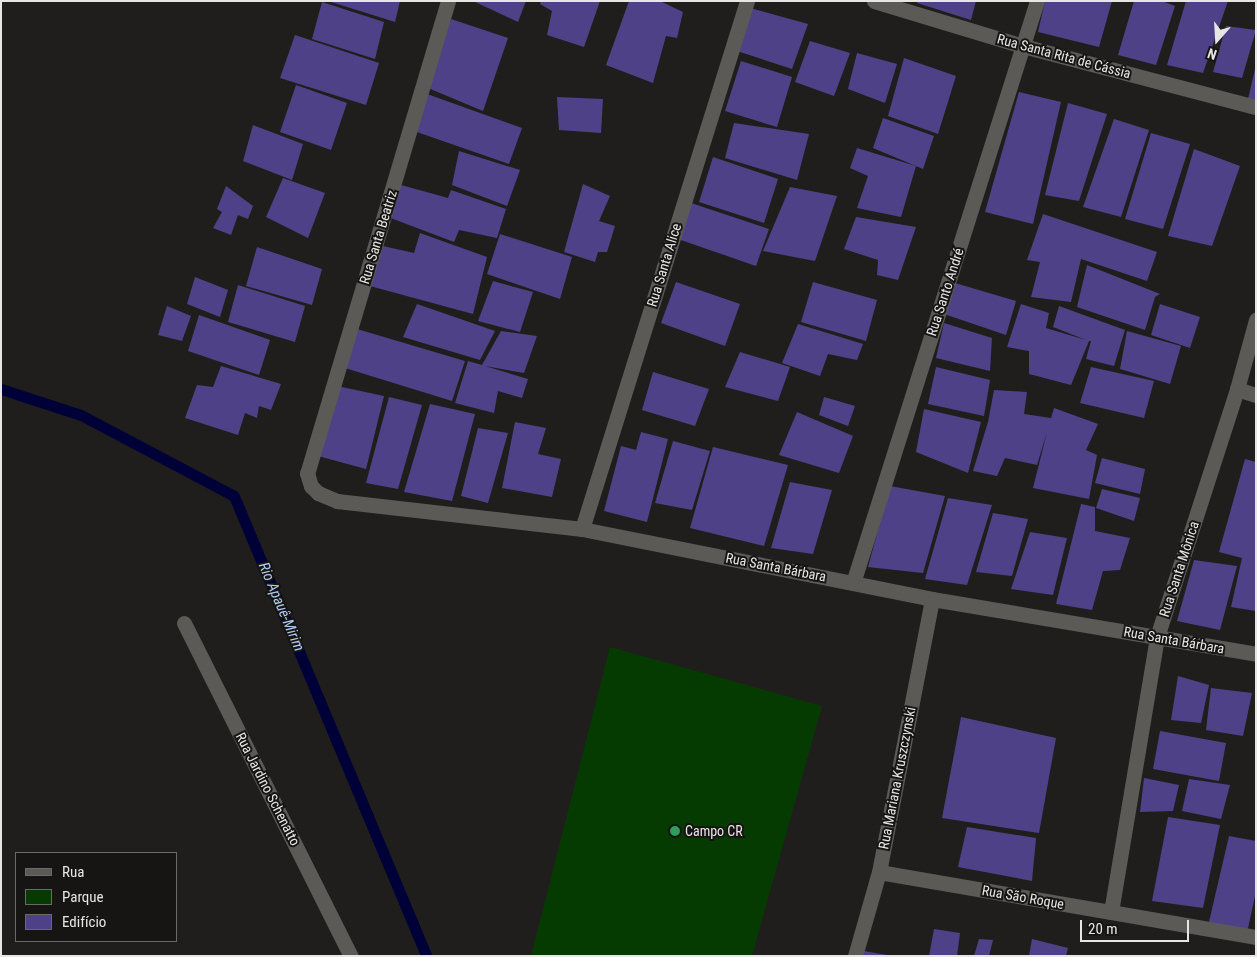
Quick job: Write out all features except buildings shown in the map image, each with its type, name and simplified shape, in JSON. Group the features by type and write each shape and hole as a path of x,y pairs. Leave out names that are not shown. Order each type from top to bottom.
{"street":[{"name":"Rua Santa Beatriz","path":"307,473 448,1"},
{"name":"Rua Santa Alice","path":"582,529 747,1"},
{"name":"Rua Santa Rita de Cássia","path":"874,1 1023,46 1256,107"},
{"name":"Rua Santo André","path":"853,583 1037,1"},
{"name":"Rua Santa Mônica","path":"1111,912 1157,637 1256,320"},
{"path":"1236,389 1256,395"},
{"name":"Rua Santa Bárbara","path":"307,473 311,486 318,493 337,501 582,529 932,599 1256,654"},
{"name":"Rua Mariana Kruszczynski","path":"854,956 879,872 932,599"},
{"name":"Rua Jardino Schenatto","path":"184,623 351,956"},
{"name":"Rua São Roque","path":"879,872 1256,936"}],"green space":[{"name":"Campo CR","path":"610,647 822,706 752,956 531,956"}],"waterway":[{"name":"Rio Apauê-Mirim","path":"1,389 81,415 234,496 426,956"}],"place":[{"name":"Campo CR","path":"675,831"}]}
